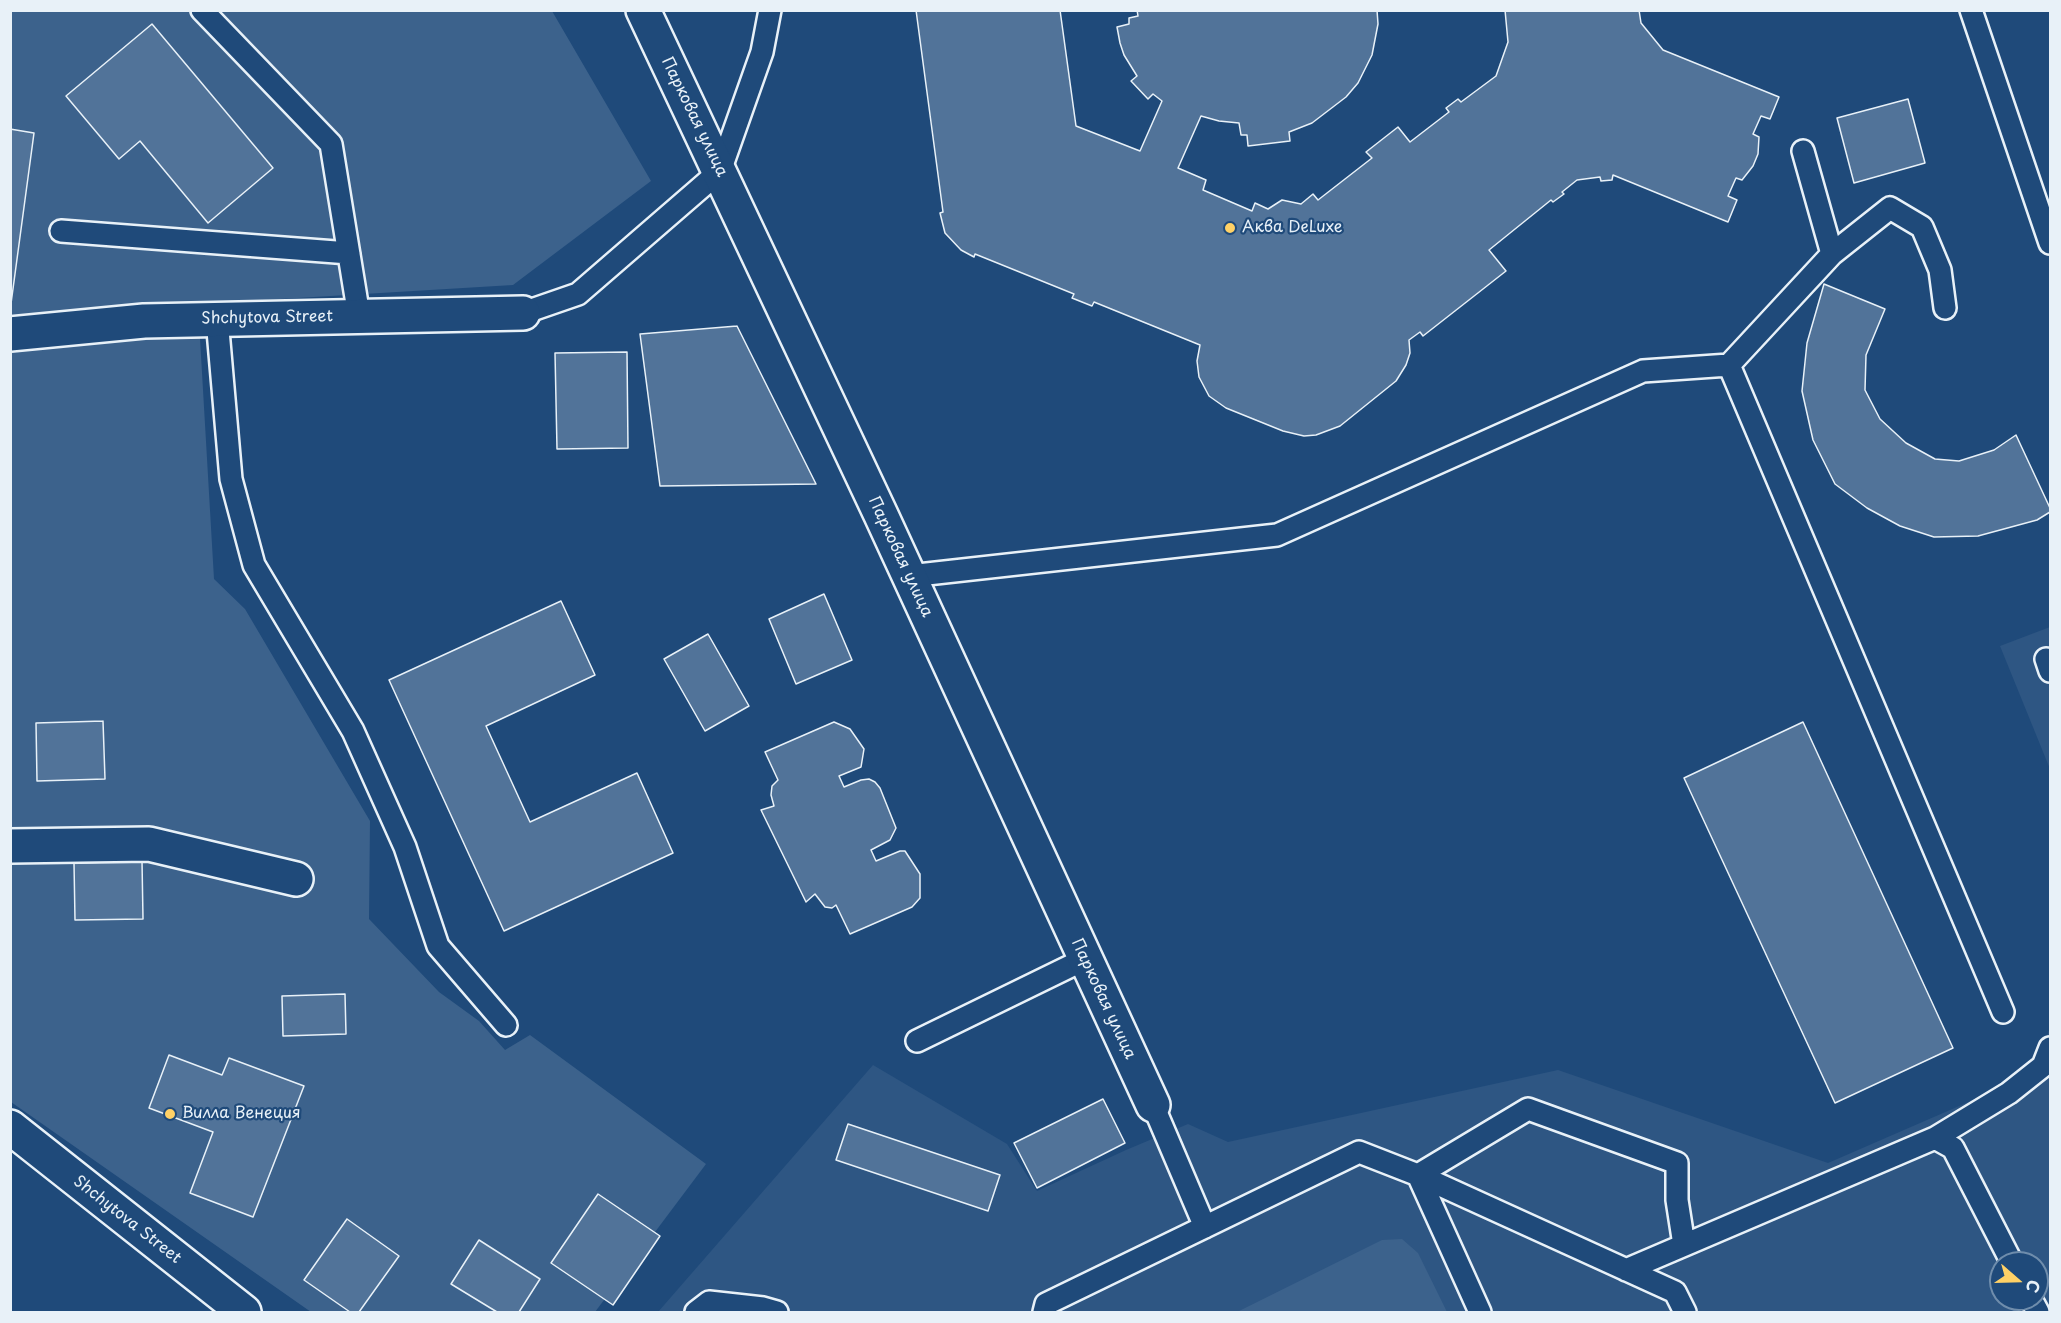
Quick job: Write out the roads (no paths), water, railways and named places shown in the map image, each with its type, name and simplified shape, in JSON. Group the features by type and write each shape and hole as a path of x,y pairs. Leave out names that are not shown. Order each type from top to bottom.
{"street":[{"name":"Парковая улица","path":"642,10 720,171 909,576 1153,1106"},
{"name":"Shchytova Street","path":"10,334 144,321 523,313"},
{"path":"10,846 149,844 296,879"},
{"name":"Shchytova Street","path":"10,1127 244,1312"}],"lane":[{"path":"202,10 331,144 359,316"},
{"path":"523,313 578,294 720,171 762,52 770,10"},
{"path":"1971,10 2050,243"},
{"path":"1803,151 1832,254"},
{"path":"909,576 1277,536 1643,371 1728,365 1832,254 1890,208 1922,227 1940,270 1945,308"},
{"path":"61,231 349,253"},
{"path":"218,320 231,479 254,565 353,731 405,847 438,946 506,1025"},
{"path":"1728,365 2003,1012"},
{"path":"917,1041 1084,959"},
{"path":"1626,1270 1935,1138 2009,1093 2043,1066 2050,1048"},
{"path":"1153,1106 1205,1227"},
{"path":"1418,1175 1528,1109 1677,1163 1677,1200 1684,1245"},
{"path":"1935,1138 1953,1148 2006,1251"},
{"path":"1044,1312 1046,1304 1359,1152 1418,1175 1675,1292 1685,1312"},
{"path":"1418,1175 1480,1312"},
{"path":"696,1312 709,1302 777,1312"}],"place":[{"name":"Аква DeLuxe","path":"1230,228"},
{"name":"Вилла Венеция","path":"170,1114"}]}
